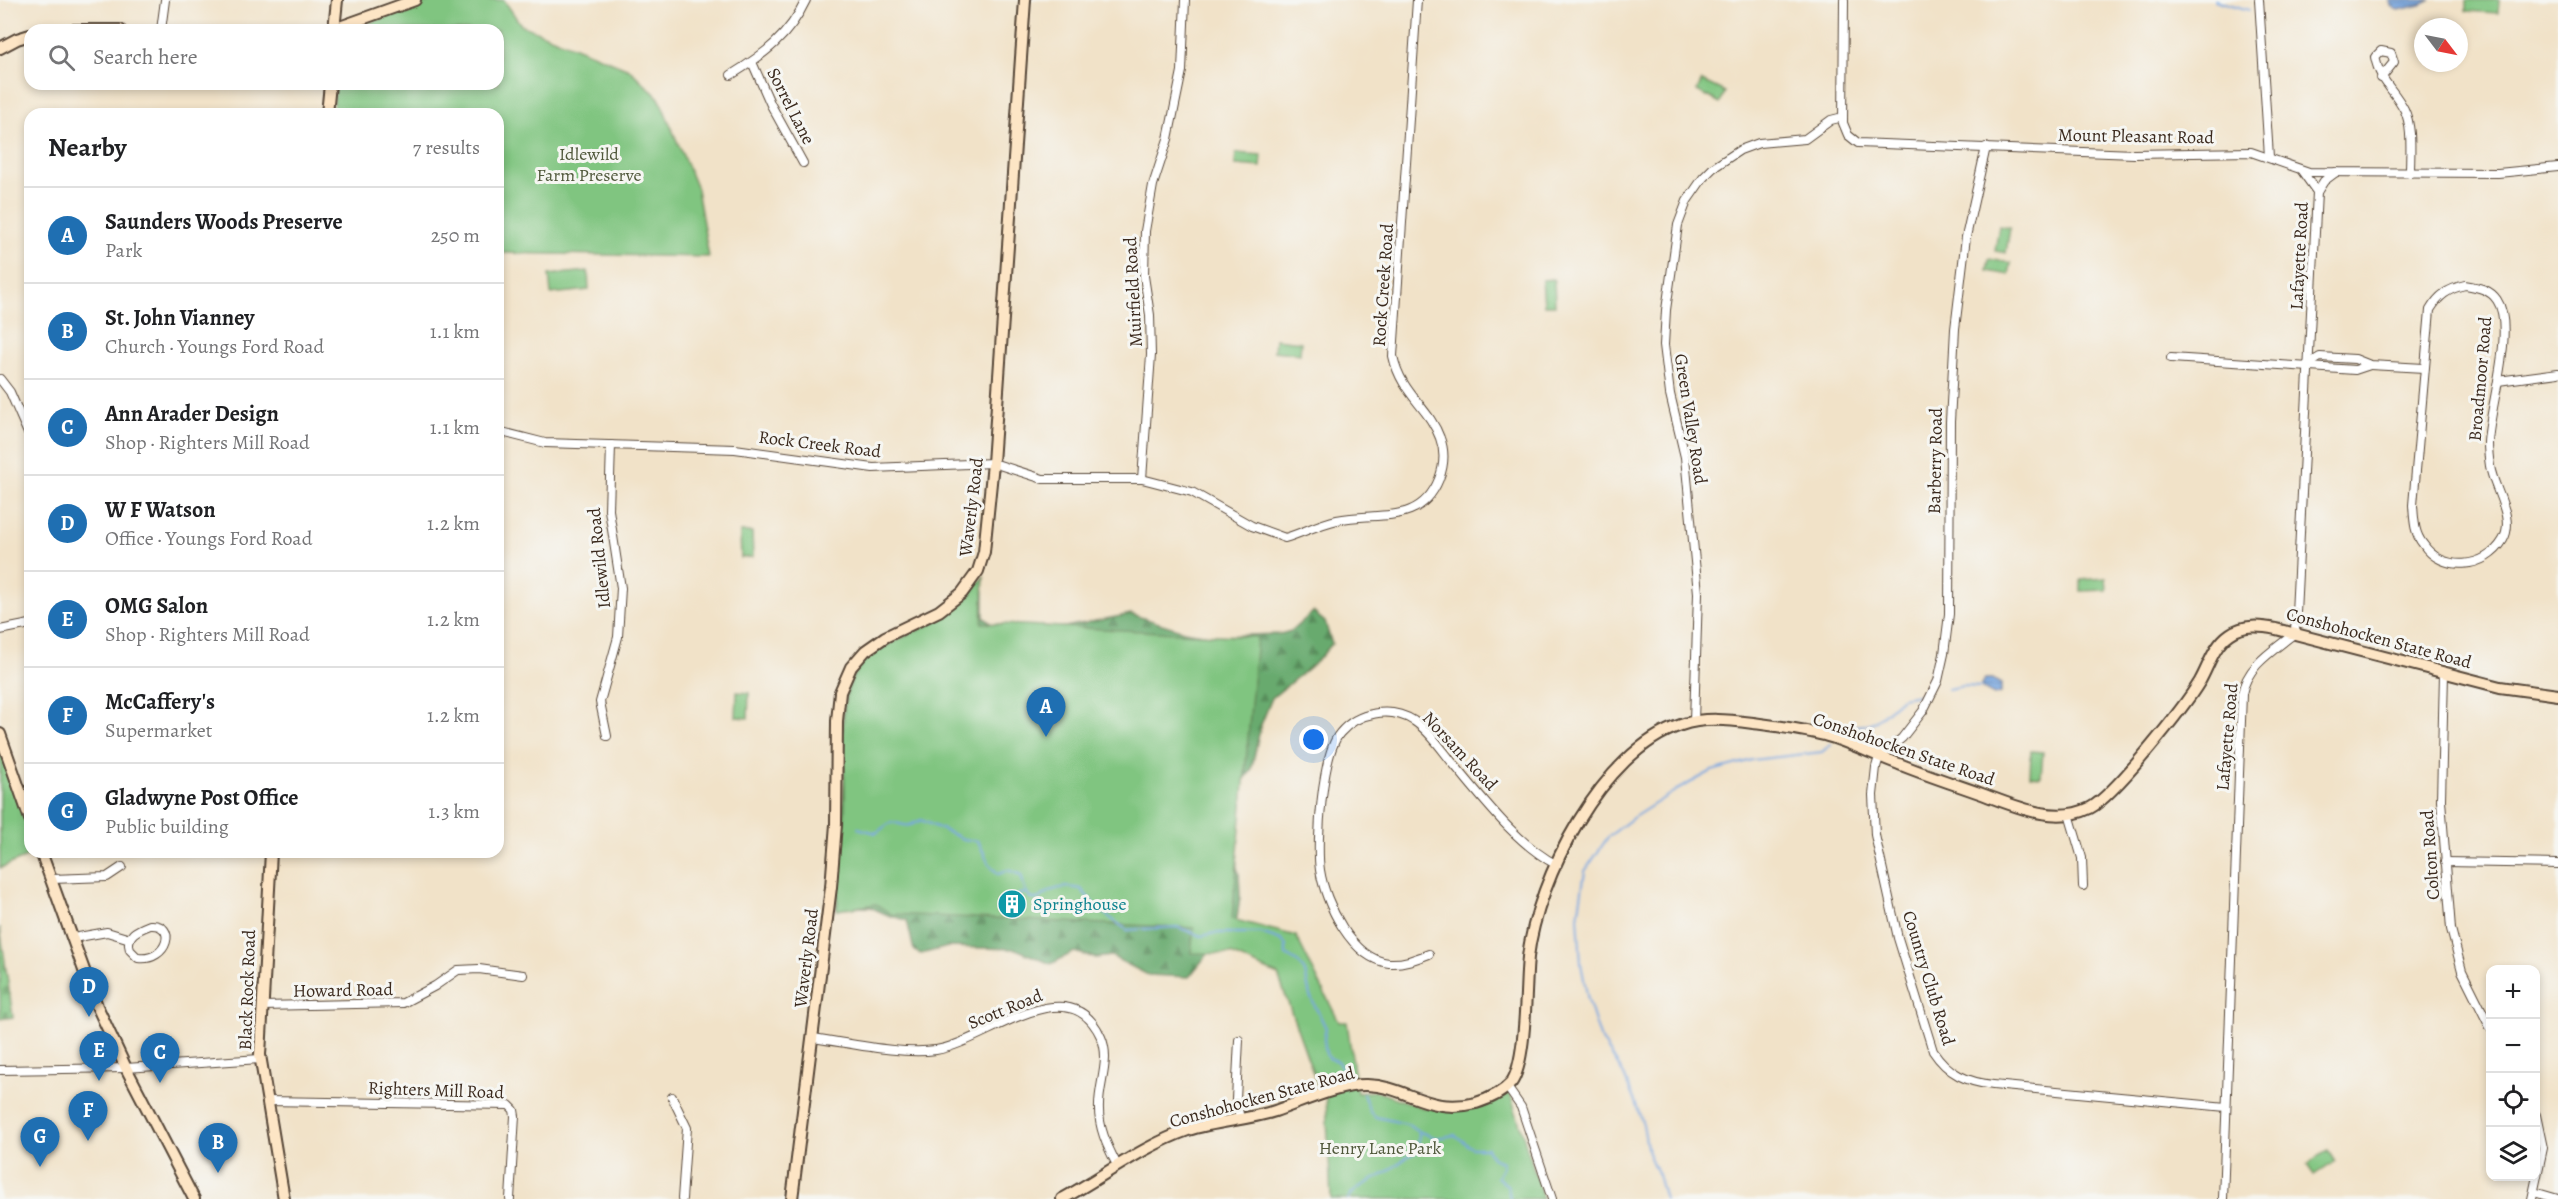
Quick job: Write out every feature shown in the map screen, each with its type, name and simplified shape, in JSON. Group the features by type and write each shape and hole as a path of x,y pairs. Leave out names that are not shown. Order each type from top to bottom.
{"street":[{"path":"162,24 165,0"},
{"path":"331,24 337,0"},
{"path":"347,24 415,0"},
{"path":"731,75 752,62 796,22 806,0"},
{"name":"Waverly Road","path":"792,1199 831,887 836,824 837,721 843,682 857,659 871,647 939,611 968,587 978,570 984,552 993,463 1025,0"},
{"name":"Muirfield Road","path":"1142,479 1151,355 1150,315 1144,276 1145,231 1153,185 1168,140 1182,71 1185,0"},
{"name":"Rock Creek Road","path":"504,433 545,443 735,449 873,468 993,463 1043,479 1142,479 1192,492 1252,526 1285,538 1337,520 1408,513 1421,505 1431,493 1443,465 1441,440 1431,421 1397,374 1392,342 1404,206 1417,0"},
{"name":"Mount Pleasant Road","path":"1844,0 1843,117 1848,135 1858,143 2134,154 2251,152 2302,171 2498,173 2558,167"},
{"path":"2259,0 2269,157"},
{"path":"0,48 24,37"},
{"name":"Sorrel Lane","path":"752,62 771,105 803,163"},
{"path":"2381,78 2404,108 2408,120 2410,173"},
{"path":"328,108 329,90"},
{"name":"Green Valley Road","path":"1694,722 1698,593 1685,457 1670,394 1664,345 1666,310 1678,225 1687,201 1703,178 1713,168 1740,150 1759,143 1805,139 1831,120 1843,117"},
{"name":"Barberry Road","path":"1879,756 1902,738 1923,711 1938,681 1944,654 1949,614 1950,422 1955,328 1966,237 1986,147"},
{"name":"Lafayette Road","path":"2302,171 2317,192"},
{"name":"Lafayette Road","path":"2223,1199 2242,694 2245,679 2252,668 2295,633 2317,192 2324,181 2336,172"},
{"name":"Broadmoor Road","path":"2465,285 2490,292 2498,300 2504,316 2498,381 2488,442 2490,467 2504,509 2506,524 2504,539 2492,553 2481,561 2468,565 2439,559 2430,553 2418,536 2414,524 2413,505 2424,368 2430,310 2439,296 2454,287 2465,285"},
{"path":"2171,358 2307,365 2320,357 2355,359 2370,365 2424,368"},
{"path":"2498,381 2558,373"},
{"path":"0,379 10,392 24,424"},
{"name":"Idlewild Road","path":"607,736 600,702 618,637 621,588 609,510 611,445"},
{"path":"0,630 24,625"},
{"name":"Conshohocken State Road","path":"1062,1199 1117,1165 1189,1130 1269,1113 1357,1086 1376,1086 1422,1101 1451,1106 1483,1101 1507,1087 1516,1074 1520,1062 1528,956 1533,928 1557,865 1586,808 1618,769 1658,736 1694,722 1739,722 1807,731 1836,739 2033,811 2069,814 2097,804 2122,780 2191,694 2215,651 2225,638 2240,629 2253,626 2268,627 2516,690 2558,695"},
{"name":"Colton Road","path":"2444,673 2441,800 2451,929 2457,958 2486,1019"},
{"name":"Norsam Road","path":"1429,954 1400,963 1374,958 1357,946 1327,898 1320,866 1319,848 1326,765 1336,738 1357,719 1385,713 1396,714 1413,721 1429,735 1476,791 1534,851 1557,865"},
{"path":"0,734 24,802"},
{"name":"Country Club Road","path":"1879,756 1873,795 1875,835 1898,938 1930,1043 1943,1065 1962,1079 1978,1083 2226,1107"},
{"path":"2069,814 2082,858 2083,885"},
{"path":"44,858 95,1000 126,1068 194,1199"},
{"name":"Black Rock Road","path":"271,858 260,1059 284,1199"},
{"path":"2445,862 2558,864"},
{"path":"52,879 107,877 122,867"},
{"path":"153,925 163,930 167,941 159,953 144,959 131,953 128,948 130,939 136,931 153,925"},
{"path":"73,938 107,932 130,939"},
{"name":"Howard Road","path":"261,1006 403,1003 435,986 458,970 479,969 523,975"},
{"name":"Scott Road","path":"813,1038 912,1051 934,1050 962,1043 1042,1008 1058,1005 1071,1008 1090,1020 1102,1039 1105,1061 1099,1113 1104,1139 1117,1165"},
{"path":"1239,1040 1236,1100 1240,1119"},
{"path":"0,1070 126,1068 260,1059"},
{"path":"1507,1087 1521,1107 1552,1199"},
{"path":"672,1097 687,1128 682,1199"},
{"name":"Righters Mill Road","path":"267,1101 509,1105 514,1110 515,1116 510,1199"},
{"path":"2538,1127 2543,1148 2533,1195 2558,1199"}],"green space":[{"name":"Idlewild Farm Preserve","path":"434,0 504,0 521,25 629,69 659,98 697,189 709,257 504,253 504,108 333,108 335,90 504,90 504,24 365,24"},
{"path":"2466,0 2499,0 2498,13 2466,11"},
{"path":"1702,81 1725,92 1720,103 1697,91"},
{"path":"1236,153 1262,155 1261,167 1235,165"},
{"path":"1999,226 2010,228 2006,253 1995,251"},
{"path":"1989,259 2011,263 2009,275 1987,271"},
{"path":"588,271 589,290 551,294 549,275"},
{"path":"1554,279 1555,305 1544,305 1542,280"},
{"path":"1275,339 1301,342 1300,354 1274,351"},
{"path":"740,532 752,532 753,557 741,558"},
{"name":"Henry Lane Park","path":"984,575 982,623 1257,637 1232,919 1296,936 1339,1022 1347,1022 1357,1093 1375,1091 1424,1108 1456,1109 1491,1104 1510,1093 1543,1199 1331,1199 1326,1099 1318,1087 1278,975 1231,954 1191,953 1194,928 891,914 876,904 837,910 845,814 844,715 845,702 852,680 871,656 947,615 960,605 973,592"},
{"path":"2106,578 2107,590 2081,591 2081,580"},
{"path":"982,581 984,617 993,625 1065,627 1131,614 1184,631 1216,636 1280,634 1291,631 1313,612 1325,622 1332,644 1318,660 1272,698 1261,725 1251,771 1236,791 1232,855 1239,873 1240,897 1237,918 1189,977 1148,975 1111,956 1096,958 1074,952 1051,964 1016,949 948,947 921,954 914,951 907,920 890,916 870,907 836,908 844,777 842,716 846,688 866,658 948,614 979,647 1046,663 965,614 962,602 976,582"},
{"path":"737,692 749,693 748,718 736,717"},
{"path":"0,744 24,818 24,858 0,868"},
{"path":"2031,751 2043,752 2041,777 2030,776"},
{"path":"0,927 13,1017 0,1019"},
{"path":"2328,1150 2335,1161 2314,1175 2307,1165"}],"water":[{"path":"2390,0 2431,0 2421,5 2398,10 2391,5"},
{"path":"1985,679 1992,679 2001,684 2001,693 1994,695 1983,689 1981,685"}],"waterway":[{"path":"2215,0 2249,10"},
{"path":"1948,689 1964,686 1981,687"},
{"path":"1843,734 1853,726 1876,721 1902,698 1924,694"},
{"path":"1665,1199 1648,1153 1643,1124 1635,1102 1623,1073 1600,1037 1588,1000 1581,964 1578,917 1585,871 1608,837 1634,817 1712,771 1752,760 1822,752 1831,744"},
{"path":"858,828 876,833 891,822 909,825 921,820 963,839 978,841 989,864 998,874 1008,870 1021,875 1025,890 1031,899 1038,899 1058,888 1081,889 1098,909 1127,930 1177,927 1201,936 1215,933 1261,933 1281,940 1286,945 1286,955 1299,963 1305,972 1310,996 1326,1028 1324,1039 1326,1054 1337,1061 1350,1079"},
{"path":"1015,903 1019,894 1027,893"},
{"path":"1363,1094 1370,1112 1376,1117 1407,1124 1415,1130 1436,1138 1455,1135 1472,1148 1487,1148 1492,1158 1502,1162 1503,1167 1497,1177 1508,1186 1510,1199"},
{"path":"1348,1199 1359,1188 1418,1151 1419,1133"}],"place":[{"name":"Saunders Woods Preserve","path":"1046,737"},
{"name":"Springhouse","path":"1012,904"},
{"name":"W F Watson","path":"89,1017"},
{"name":"OMG Salon","path":"99,1081"},
{"name":"Ann Arader Design","path":"160,1083"},
{"name":"McCaffery's","path":"88,1141"},
{"name":"Gladwyne Post Office","path":"40,1167"},
{"name":"St. John Vianney","path":"218,1173"}]}
